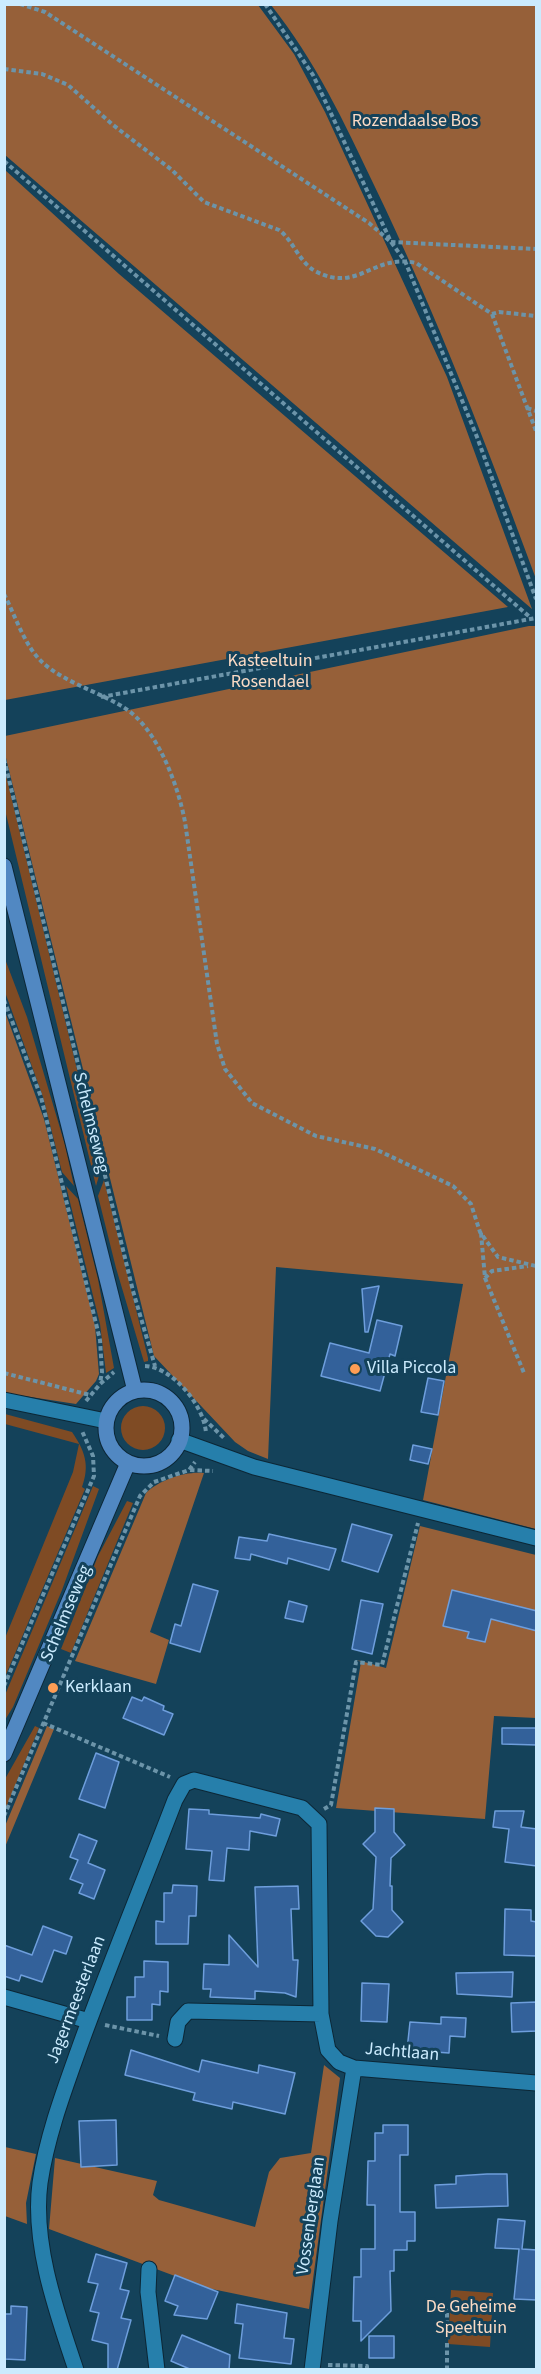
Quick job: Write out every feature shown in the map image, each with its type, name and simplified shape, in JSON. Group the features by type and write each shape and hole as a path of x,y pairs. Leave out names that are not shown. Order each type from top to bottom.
{"main road":[{"name":"Schelmseweg","path":"4,866 135,1391"},
{"path":"145,1389 156,1392 174,1406 180,1419 179,1440 167,1458 144,1467 128,1463 114,1451 108,1438 106,1421 119,1400 135,1391 145,1389"},
{"name":"Schelmseweg","path":"4,1754 128,1463"}],"street":[{"path":"4,1400 106,1421"},
{"path":"179,1440 254,1467 537,1539"},
{"path":"175,2039 178,2022 188,2011 321,2014 319,1824 302,1808 194,1780 184,1784"},
{"name":"Jagermeesterlaan","path":"75,2370 53,2301 41,2246 40,2184 62,2098 89,2021 175,1800 184,1784"},
{"path":"4,1997 89,2021"},
{"name":"Jachtlaan","path":"321,2014 328,2050 339,2062 354,2068 537,2083"},
{"name":"Vossenberglaan","path":"312,2367 330,2221 354,2068"},
{"path":"149,2269 148,2292 157,2370"}],"path":[{"path":"20,4 45,12 55,18 369,224 391,242 537,249"},
{"path":"265,4 313,75 391,242 405,261 477,437 537,599"},
{"path":"4,69 42,74 68,85 113,125 172,170 204,202 279,230 286,235 313,270 341,279 352,278 389,261 416,263 492,314 537,431"},
{"path":"4,161 534,618"},
{"path":"492,314 499,312 537,316"},
{"path":"527,408 537,411"},
{"path":"4,594 41,662 139,718 179,792 217,1044 225,1069 237,1088 252,1103 316,1136 375,1149 453,1186 471,1204 480,1232 485,1278 524,1373"},
{"path":"101,698 534,618"},
{"path":"4,759 151,1359 155,1366 167,1373 188,1395 204,1418"},
{"path":"4,1000 46,1118 100,1340 102,1372 100,1383"},
{"path":"480,1232 498,1257 534,1266"},
{"path":"485,1278 492,1271 534,1266"},
{"path":"4,1373 90,1395"},
{"path":"4,1686 94,1476 93,1456 81,1430 82,1417"},
{"name":"Schelmseweg","path":"4,1816 140,1496 154,1482 189,1470"},
{"path":"313,1816 331,1804 356,1662 382,1665 422,1509"},
{"path":"43,1723 184,1784"},
{"path":"89,2021 175,2039"},
{"path":"447,2307 447,2370"},
{"path":"312,2367 367,2366 367,2370"}],"green space":[{"path":"5,4 258,5 294,54 325,112 447,377 532,609 5,155"},
{"name":"Rozendaalse Bos","path":"271,5 536,5 536,579 460,380 397,233 328,92 301,47"},
{"path":"5,170 119,274 508,607 5,700"},
{"path":"536,626 536,1529 423,1500 463,1284 276,1267 268,1459 248,1451 235,1442 154,1356 4,750 5,736"},
{"path":"5,771 101,1169 96,1186 5,810"},
{"path":"5,959 27,1017 65,1145 74,1186 62,1172 43,1097 5,992"},
{"path":"4,1009 44,1119 95,1326 99,1374 96,1381 76,1404 5,1393"},
{"path":"104,1180 148,1358 148,1361 144,1362 116,1268 98,1196"},
{"path":"66,1186 78,1199 98,1279 114,1368 106,1373 100,1324"},
{"path":"143,1406 158,1413 165,1428 158,1443 143,1450 128,1443 121,1428 128,1413"},
{"path":"5,1414 72,1432 79,1444 5,1424"},
{"path":"79,1444 86,1465 82,1487 85,1489 5,1677 5,1638 73,1472"},
{"path":"189,1473 204,1473 150,1632 169,1640 156,1684 75,1661 146,1493 173,1477"},
{"path":"93,1486 99,1489 62,1590 13,1707 5,1720 5,1695"},
{"path":"127,1501 133,1503 71,1653 61,1649 98,1556"},
{"path":"420,1526 536,1555 536,1718 494,1716 485,1819 336,1808 361,1662 357,1660 386,1668"},
{"path":"35,1726 39,1728 5,1810 5,1779"},
{"path":"47,1726 54,1729 5,1847 5,1826"},
{"path":"324,2065 340,2078 309,2309 207,2288 49,2229 55,2158 157,2181 153,2195 159,2200 255,2227 269,2172 280,2158 311,2153"},
{"path":"5,2147 36,2154 26,2203 27,2224 5,2216"},
{"name":"De Geheime Speeltuin","path":"451,2290 493,2293 490,2347 448,2344"}],"building":[{"path":"379,1286 368,1332 365,1332 362,1289"},
{"name":"Villa Piccola","path":"377,1320 402,1326 395,1356 390,1354 380,1391 321,1376 330,1343 369,1353"},
{"path":"428,1378 444,1381 438,1415 421,1412"},
{"path":"413,1445 432,1449 428,1464 410,1460"},
{"path":"352,1524 392,1535 378,1572 342,1561"},
{"path":"269,1534 336,1549 329,1570 288,1558 287,1564 251,1554 250,1560 235,1558 239,1537 267,1541"},
{"path":"193,1584 218,1591 200,1652 170,1643 175,1624 181,1626"},
{"path":"452,1590 537,1611 537,1631 491,1619 485,1642 467,1638 469,1632 443,1626"},
{"path":"361,1600 383,1604 372,1654 352,1649"},
{"path":"289,1601 307,1606 303,1622 285,1618"},
{"path":"132,1697 142,1701 144,1697 164,1706 163,1710 173,1714 164,1735 123,1718"},
{"path":"502,1728 537,1728 537,1745 502,1744"},
{"path":"96,1753 119,1762 105,1808 79,1799"},
{"path":"375,1808 394,1809 394,1832 405,1845 391,1858 390,1886 392,1886 392,1910 403,1922 388,1937 376,1936 361,1921 373,1909 376,1857 363,1844 375,1832"},
{"path":"189,1809 209,1810 209,1814 260,1818 261,1814 280,1819 276,1836 250,1831 249,1850 227,1848 224,1881 209,1880 212,1851 186,1849"},
{"path":"495,1811 524,1811 521,1827 537,1829 537,1866 505,1862 509,1829 493,1827"},
{"path":"79,1834 97,1841 88,1863 105,1870 94,1899 79,1893 83,1884 70,1879 78,1860 70,1857"},
{"path":"173,1885 197,1886 196,1916 189,1916 188,1944 156,1944 156,1921 164,1922 164,1893 172,1893"},
{"path":"298,1886 299,1909 291,1909 293,1960 298,1960 296,1997 285,1993 255,1991 255,1999 210,1997 211,1989 203,1989 204,1964 229,1965 229,1935 258,1967 255,1887"},
{"path":"505,1909 531,1910 531,1921 537,1922 537,1956 504,1955"},
{"path":"43,1926 72,1937 66,1954 54,1950 42,1982 21,1975 19,1981 4,1976 4,1945 32,1955"},
{"path":"144,1961 168,1962 168,1992 160,1991 160,2005 152,2004 152,2020 127,2020 127,1997 135,1997 135,1977 144,1977"},
{"path":"513,1972 512,1997 457,1994 456,1973"},
{"path":"362,1983 389,1984 387,2022 361,2021"},
{"path":"537,2002 537,2031 512,2032 511,2003"},
{"path":"441,2017 466,2018 465,2037 450,2036 449,2053 407,2050 410,2022 441,2024"},
{"path":"131,2050 199,2072 202,2060 258,2073 259,2065 295,2073 285,2114 233,2102 232,2109 193,2100 195,2093 125,2075"},
{"path":"116,2120 117,2165 81,2167 79,2121"},
{"path":"383,2125 408,2125 408,2155 400,2155 400,2212 415,2212 415,2241 407,2241 407,2250 394,2250 394,2271 390,2271 391,2311 361,2341 361,2321 353,2321 354,2277 361,2277 361,2249 375,2249 375,2205 367,2205 368,2161 375,2161 375,2133 383,2133"},
{"path":"507,2174 508,2206 436,2208 435,2185 456,2184 456,2176"},
{"path":"498,2219 525,2221 522,2249 537,2250 537,2300 514,2299 519,2249 495,2248"},
{"path":"96,2254 127,2263 120,2289 129,2291 121,2318 131,2320 117,2370 108,2370 108,2344 92,2340 99,2313 90,2311 98,2284 88,2282"},
{"path":"175,2275 218,2292 207,2319 174,2315 178,2306 165,2301"},
{"path":"237,2304 287,2313 284,2338 294,2339 291,2364 239,2358 243,2324 235,2323"},
{"path":"11,2306 27,2307 25,2360 4,2359 4,2314 11,2314"},
{"path":"182,2335 230,2355 229,2370 192,2370 171,2361"},
{"path":"369,2336 394,2336 394,2358 369,2358"}],"place":[{"name":"Villa Piccola","path":"355,1369"},
{"name":"Kerklaan","path":"53,1688"}],"park label":[{"name":"Kasteeltuin Rosendael","path":"270,672"}]}
